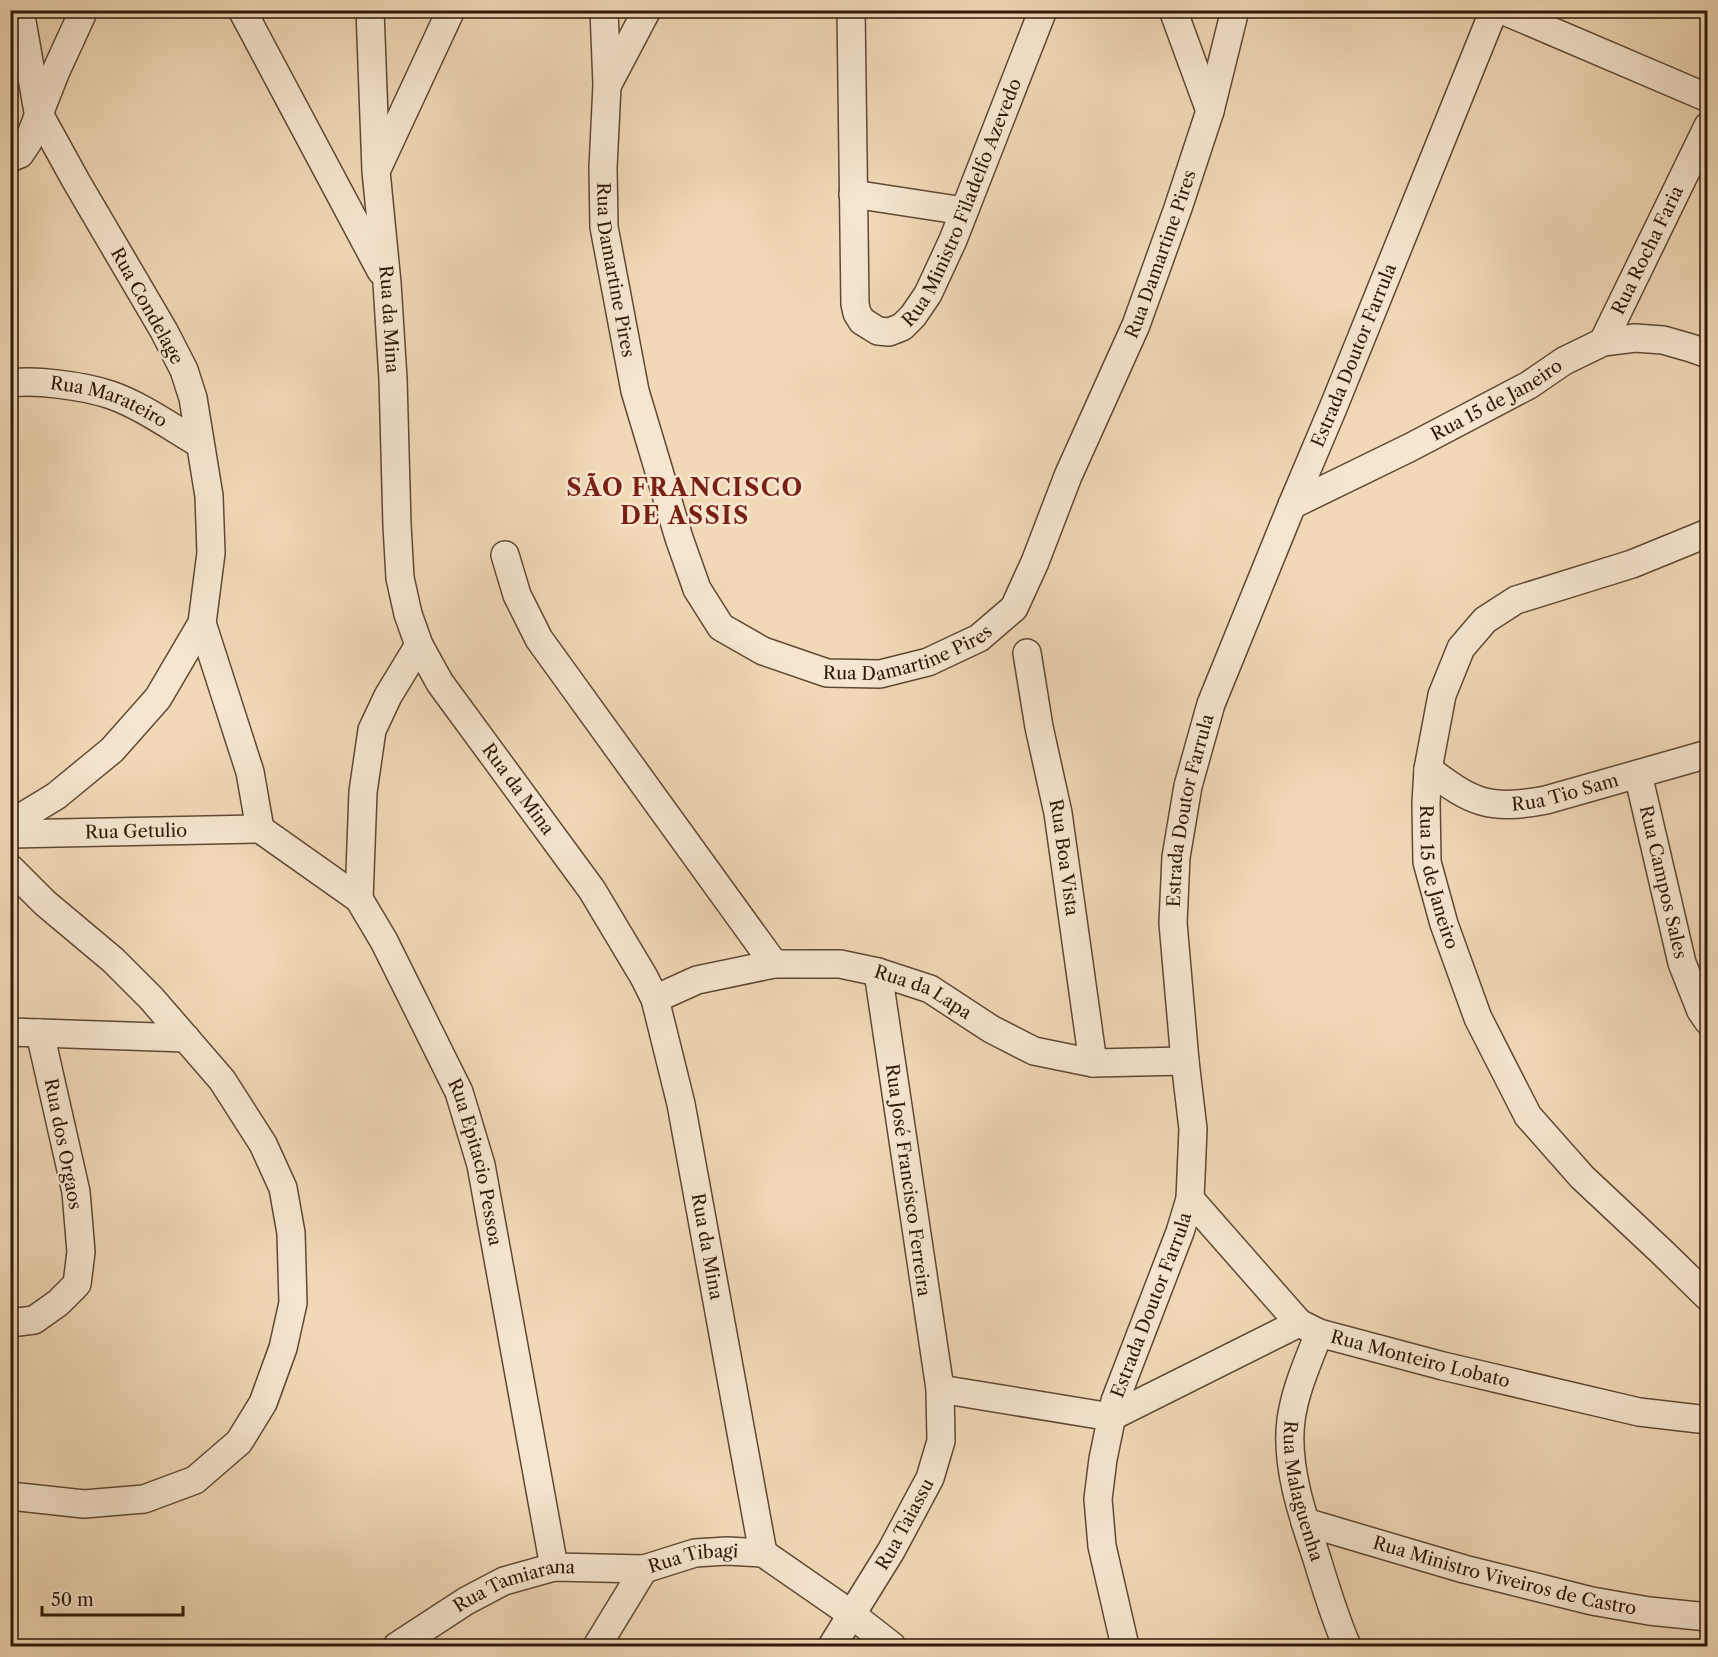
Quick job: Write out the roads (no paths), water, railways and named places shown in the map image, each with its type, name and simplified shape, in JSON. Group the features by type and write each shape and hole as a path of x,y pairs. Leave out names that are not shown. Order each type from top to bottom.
{"street":[{"path":"20,10 38,112"},
{"path":"10,158 20,154 27,142 84,10"},
{"path":"242,10 387,282"},
{"name":"Rua da Mina","path":"370,10 376,171 387,282 393,379 400,578 408,614 419,645 440,682 592,890 655,999 681,1104 763,1553"},
{"path":"376,171 451,10"},
{"name":"Rua Damartine Pires","path":"604,10 607,85 603,168 604,227 635,391 679,538 697,589 722,627 763,651 827,673 880,674 928,662 979,638 1014,608 1035,562 1068,476 1136,325 1210,111 1235,10"},
{"path":"607,85 647,10"},
{"name":"Rua Ministro Filadelfo Azevedo","path":"850,10 855,304 862,321 878,331 889,332 902,327 913,316 927,294 953,240 1043,10"},
{"path":"1173,10 1210,111"},
{"name":"Estrada Doutor Farrula","path":"1125,1647 1102,1546 1098,1499 1111,1417 1129,1363 1180,1232 1190,1199 1193,1129 1173,923 1176,857 1188,786 1211,704 1494,10"},
{"path":"1502,10 1707,98"},
{"name":"Rua Condelage","path":"10,824 56,796 112,750 158,698 201,623 211,553 209,496 193,398 184,370 164,331 38,112"},
{"name":"Rua Rocha Faria","path":"1603,342 1707,126"},
{"path":"853,194 964,211"},
{"name":"Rua 15 de Janeiro","path":"1292,505 1411,447 1529,385 1564,361 1603,342 1635,338 1663,340 1707,354"},
{"name":"Rua Marateiro","path":"10,383 20,381 80,386 112,395 140,408 200,444"},
{"name":"Rua 15 de Janeiro","path":"1707,533 1632,564 1516,600 1485,620 1461,648 1442,695 1428,769 1426,803 1427,862 1444,924 1478,1018 1528,1116 1582,1178 1707,1297"},
{"path":"505,555 517,595 539,639 774,964"},
{"name":"Rua Condelage","path":"201,623 250,772 260,829"},
{"path":"359,899 363,792 372,729 388,696 419,645"},
{"name":"Rua Boa Vista","path":"1027,653 1058,813 1094,1063"},
{"name":"Rua Tio Sam","path":"1428,769 1474,799 1494,804 1520,805 1546,800 1707,753"},
{"name":"Rua Campos Sales","path":"1638,774 1682,963 1707,1021"},
{"name":"Rua Getulio","path":"10,834 260,829"},
{"name":"Rua Epitacio Pessoa","path":"260,829 359,899 384,941 459,1092 481,1165 554,1567"},
{"path":"10,868 45,903 113,960 151,998 222,1080 263,1144 284,1188 291,1233 293,1304 283,1348 263,1403 239,1442 195,1480 144,1499 84,1504 10,1496"},
{"name":"Rua da Lapa","path":"655,999 697,980 774,964 840,964 878,972 930,989 991,1029 1034,1051 1094,1063 1185,1061"},
{"name":"Rua José Francisco Ferreira","path":"878,972 940,1389"},
{"path":"10,1032 186,1038"},
{"name":"Rua dos Orgaos","path":"10,1323 34,1320 58,1303 77,1284 81,1252 76,1192 40,1034"},
{"path":"940,1389 1111,1417 1309,1328 1190,1199"},
{"name":"Rua Monteiro Lobato","path":"1309,1328 1443,1366 1638,1412 1707,1420"},
{"name":"Rua Malaguenha","path":"1309,1328 1302,1375 1290,1421 1289,1442 1305,1522 1347,1647"},
{"name":"Rua Taiassu","path":"832,1647 891,1551 930,1478 940,1441 940,1389"},
{"name":"Rua Ministro Viveiros de Castro","path":"1305,1522 1464,1569 1592,1601 1649,1611 1707,1617"},
{"name":"Rua Tibagi","path":"597,1647 644,1569 695,1553 727,1551 763,1553"},
{"path":"763,1553 851,1614 892,1647"},
{"name":"Rua Tamiarana","path":"397,1647 466,1601 504,1581 554,1567 644,1569"}],"district":[{"name":"SÃO FRANCISCO DE ASSIS","path":"685,502"}]}
